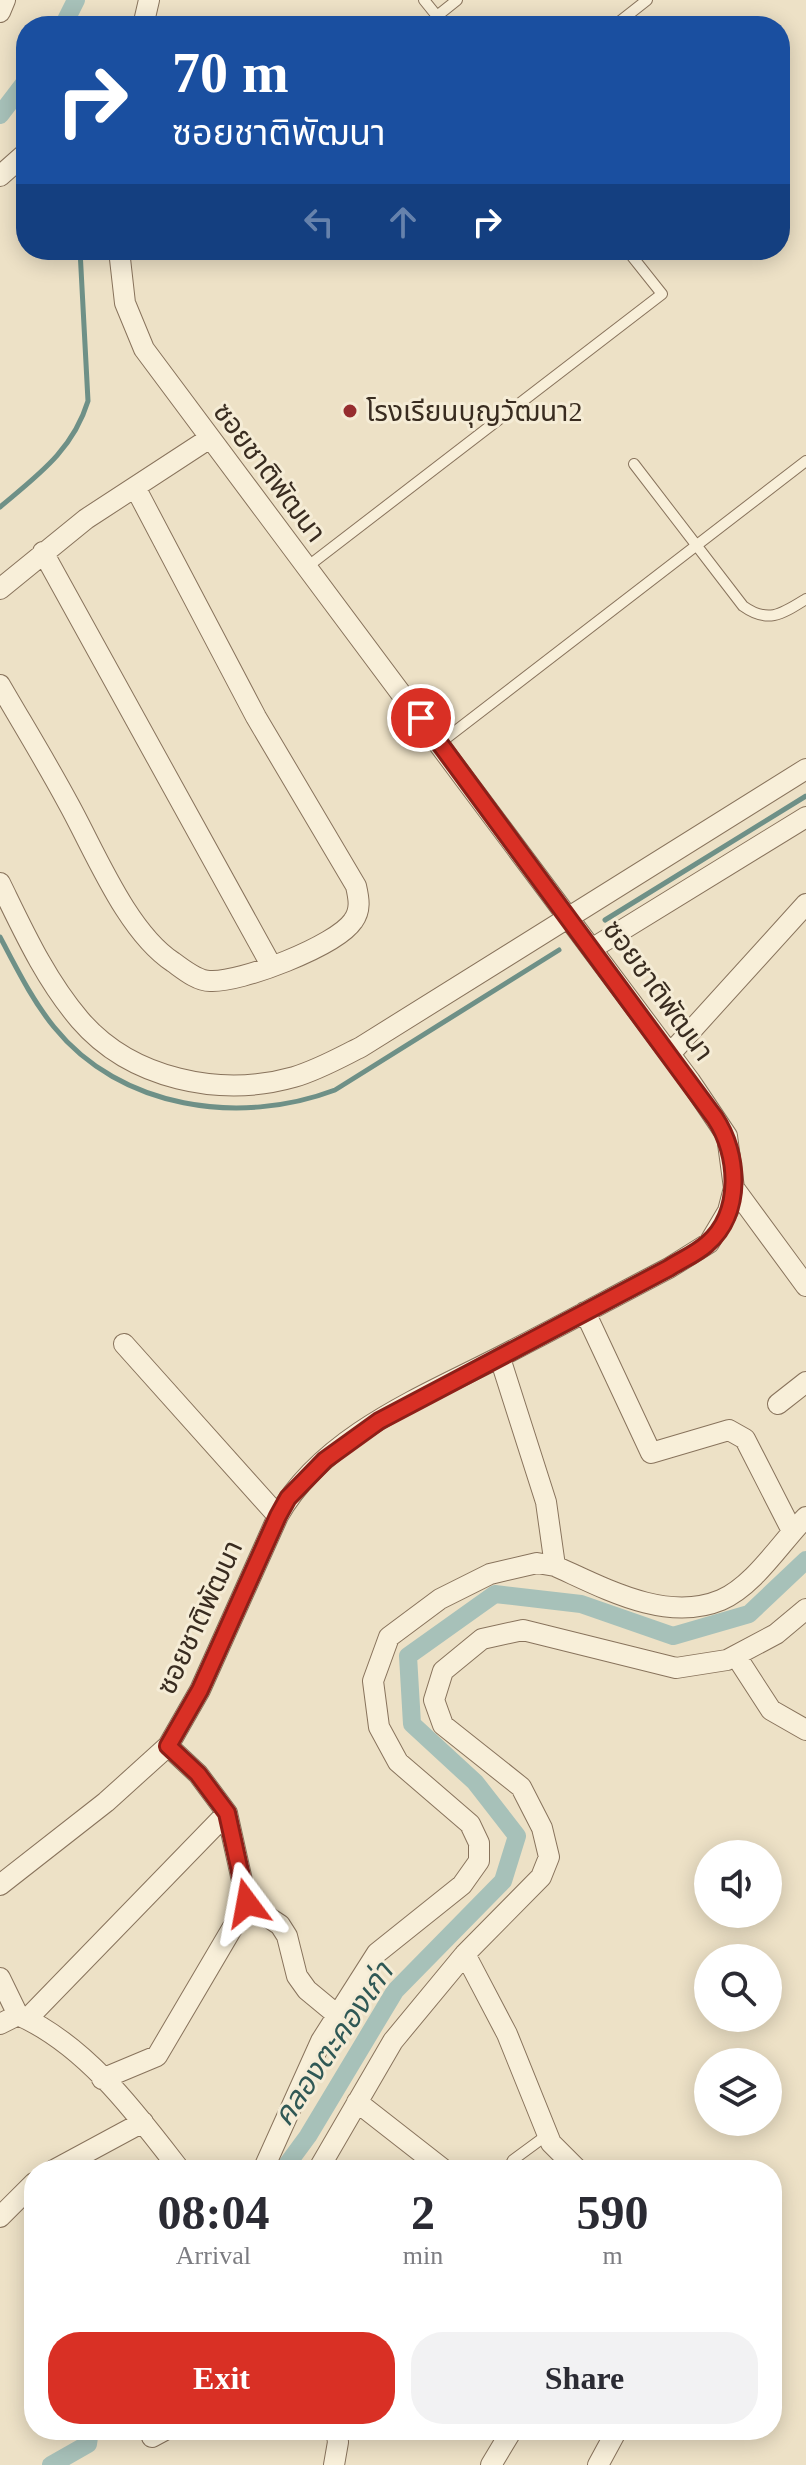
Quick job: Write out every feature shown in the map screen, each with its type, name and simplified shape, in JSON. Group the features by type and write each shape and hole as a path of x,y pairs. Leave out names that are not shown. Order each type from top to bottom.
{"street":[{"path":"0,12 5,0"},
{"path":"0,176 16,162"},
{"name":"ซอยชาติพัฒนา","path":"0,1885 106,1802 168,1746 200,1690 278,1516 288,1498 325,1460 379,1421 709,1243 728,1211 734,1188 727,1136 670,1054 144,349 125,303 120,260"},
{"path":"0,589 43,552 210,438"},
{"path":"0,685 128,912 159,952 207,982 224,981 334,938 351,924 359,901 356,886 256,717 135,487"},
{"path":"43,552 271,965"},
{"path":"0,883 40,965 80,1020 99,1039 166,1077 201,1082 270,1082 325,1065 361,1047 806,769"},
{"path":"593,948 806,817"},
{"path":"670,1054 806,904"},
{"path":"734,1188 806,1286"},
{"path":"268,2160 336,2014 377,1953 462,1885 479,1861 479,1843 470,1824 398,1762 379,1727 373,1681 389,1637 440,1599 490,1574 537,1563 555,1566 617,1594 669,1608 721,1600 747,1581 799,1524 745,1439 729,1430 651,1453 585,1312"},
{"path":"124,1344 278,1516"},
{"path":"500,1358 546,1502 555,1566"},
{"path":"778,1404 806,1382"},
{"path":"324,2160 393,2041 465,1954 541,1877 549,1857 542,1828 521,1787 443,1725 434,1700 443,1671 482,1639 523,1630 676,1668 736,1656 776,1634 806,1609"},
{"path":"736,1656 771,1710 806,1730"},
{"path":"102,2079 157,2056 247,1903 227,1813 198,1774 168,1746"},
{"path":"15,2019 227,1813"},
{"path":"247,1903 280,1925 287,1936 297,1976 313,1996 336,2014"},
{"path":"465,1954 507,2034 547,2135 569,2160"},
{"path":"0,1978 15,2019 79,2055 143,2122 172,2160"},
{"path":"357,2102 431,2160"},
{"path":"73,2160 143,2122"},
{"path":"0,2217 24,2193"},
{"path":"334,2465 338,2440"},
{"path":"491,2465 506,2440"},
{"path":"598,2465 612,2440"}],"lane":[{"path":"424,0 437,16 457,0"},
{"path":"627,16 647,0"},
{"path":"307,567 662,294 635,260"},
{"path":"440,743 806,461"},
{"path":"634,464 743,606 758,616 774,618 806,599"},
{"path":"513,2160 547,2135"}],"waterway":[{"path":"68,16 76,0"},
{"path":"0,115 16,94"},
{"path":"0,507 64,448 88,401 81,260"},
{"path":"605,920 806,796"},
{"path":"0,937 39,1006 81,1055 112,1076 147,1092 184,1103 222,1108 260,1107 298,1101 335,1090 559,950"},
{"name":"คลองตะคองเก่า","path":"290,2160 395,1991 503,1881 517,1836 475,1782 412,1724 408,1656 495,1594 581,1604 673,1636 749,1614 806,1560"},
{"name":"คลองตะคองเก่า","path":"51,2465 88,2444 89,2440"}],"place":[{"name":"โรงเรียนบุญวัฒนา2","path":"350,411"}],"route":[{"path":"247,1903 227,1813 198,1774 168,1746 200,1690 266,1539 288,1498 325,1460 379,1421 669,1268 709,1243 728,1211 734,1188 727,1136 593,948 421,718"}]}
